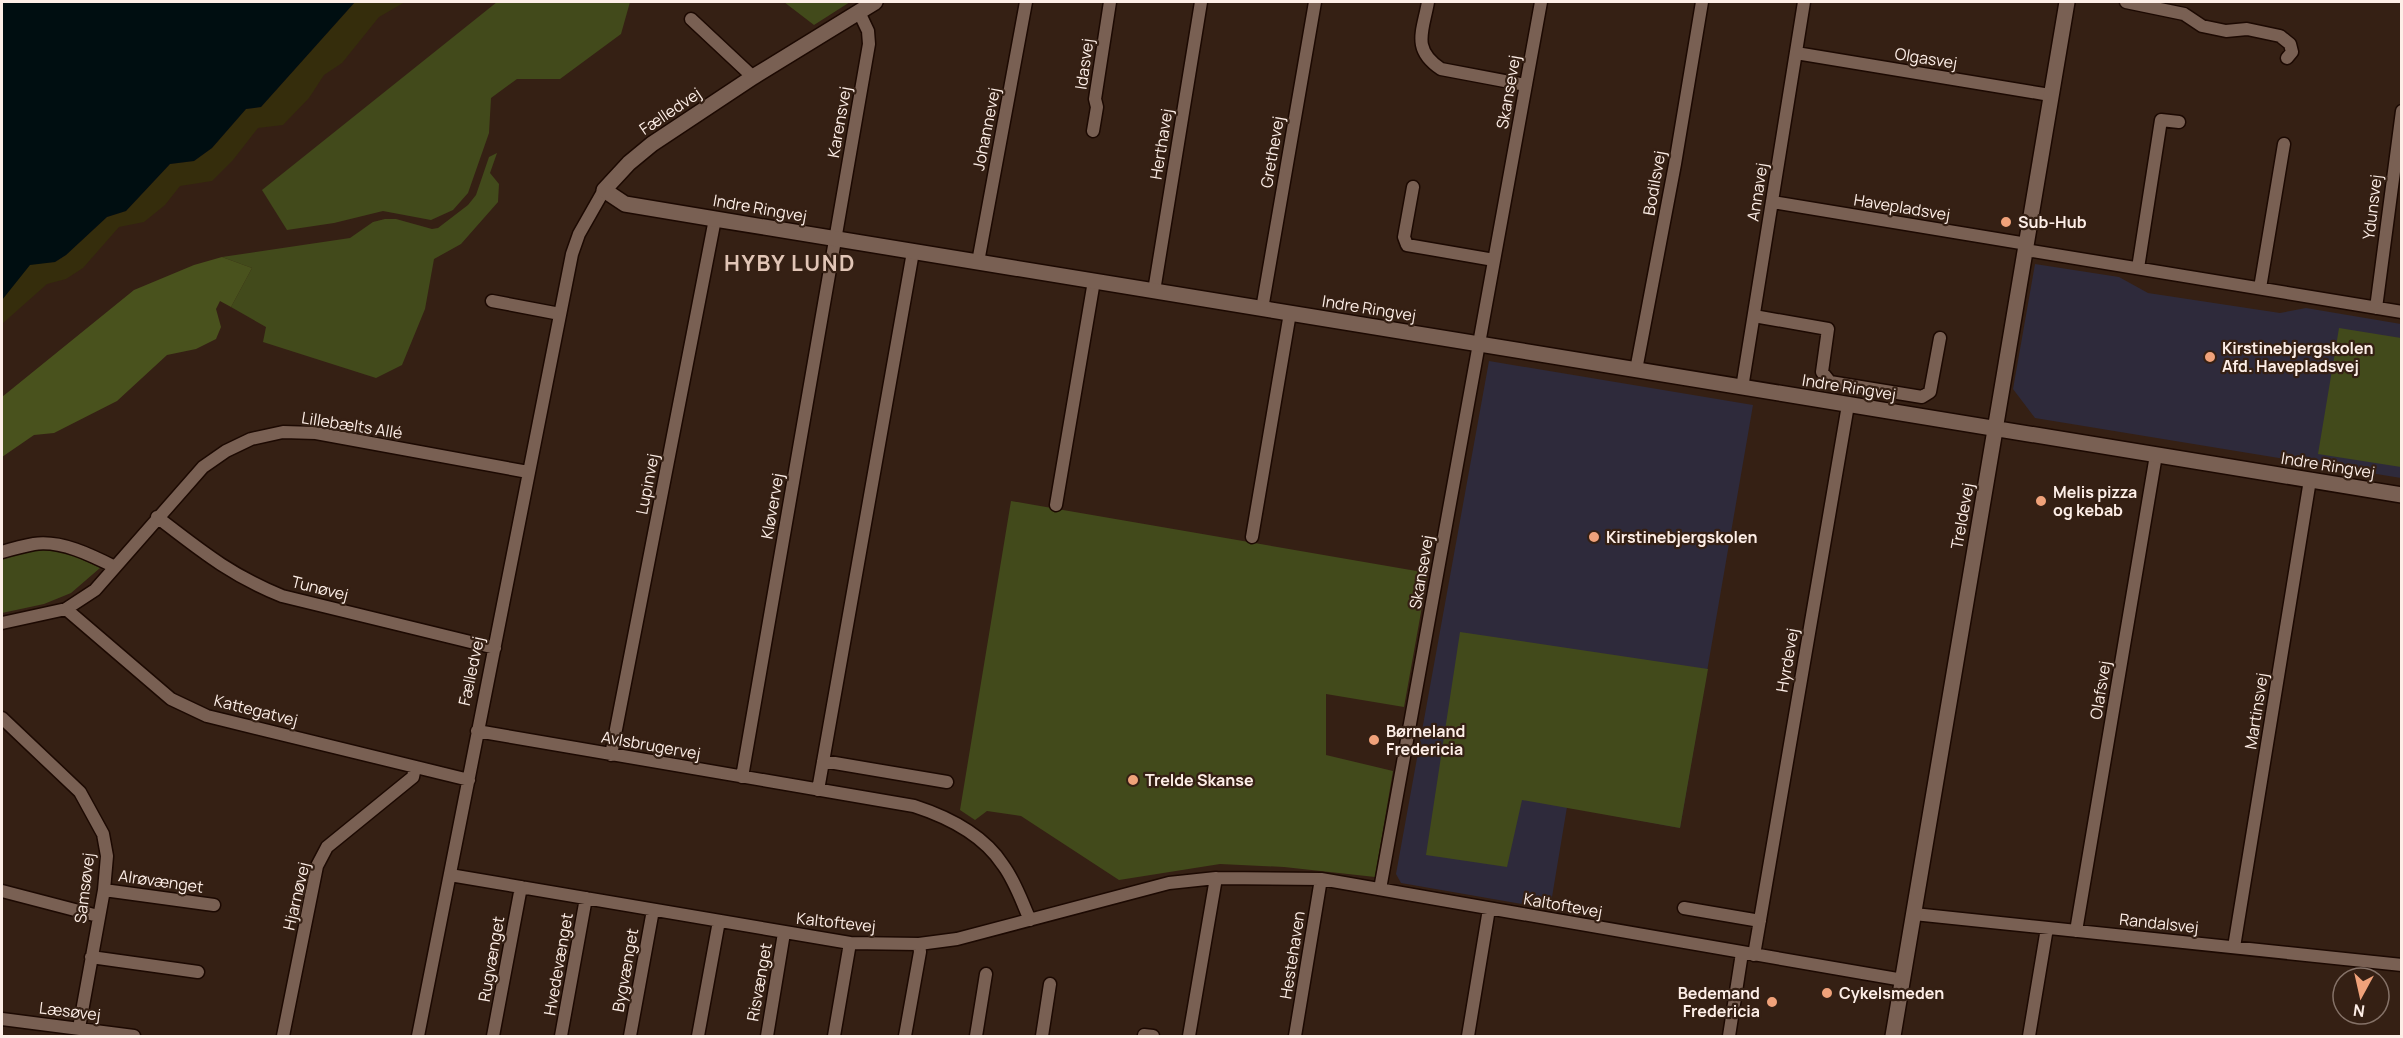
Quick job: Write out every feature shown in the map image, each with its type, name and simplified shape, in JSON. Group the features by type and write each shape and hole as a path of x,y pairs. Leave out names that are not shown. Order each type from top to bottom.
{"street":[{"name":"Fælledvej","path":"418,1036 528,472 572,254 579,234 604,190 628,163 652,144 875,2"},
{"name":"Johannevej","path":"978,262 1026,2"},
{"name":"Idasvej","path":"1094,131 1097,107 1095,99 1110,2"},
{"name":"Herthavej","path":"1154,291 1201,2"},
{"name":"Grethevej","path":"1262,309 1315,2"},
{"path":"1428,2 1421,41 1423,53 1429,62 1441,69 1526,85"},
{"name":"Skansevej","path":"1380,890 1541,2"},
{"name":"Bodilsvej","path":"1636,370 1675,164 1702,2"},
{"name":"Annavej","path":"1742,388 1804,2"},
{"name":"Treldevej","path":"1893,1036 2067,2"},
{"path":"2127,2 2184,14 2202,26 2226,31 2247,29 2280,36 2290,44 2292,52 2287,58"},
{"name":"Karensvej","path":"835,239 869,45 868,31 859,12"},
{"path":"692,19 753,78"},
{"name":"Olgasvej","path":"1796,53 2050,95"},
{"name":"Ydunsvej","path":"2376,308 2402,111"},
{"path":"2138,268 2161,120 2180,122"},
{"path":"2260,288 2284,144"},
{"path":"1413,187 1404,237 1407,245 1494,260"},
{"name":"Indre Ringvej","path":"604,190 625,204 2402,495"},
{"name":"Havepladsvej","path":"1773,202 2138,268 2402,312"},
{"name":"Lupinvej","path":"611,755 715,219"},
{"name":"Kløvervej","path":"742,777 835,239"},
{"path":"818,790 913,252"},
{"path":"1056,505 1094,281"},
{"path":"492,301 560,314"},
{"path":"1252,537 1290,314"},
{"path":"1754,316 1828,329 1822,372 1830,382 1922,397 1930,392 1940,338"},
{"name":"Hyrdevej","path":"1729,1036 1748,954 1760,921 1848,405"},
{"name":"Lillebælts Allé","path":"2,623 66,609 95,590 203,467 226,451 252,439 283,432 316,433 528,472"},
{"name":"Olafsvej","path":"2076,931 2156,455"},
{"name":"Martinsvej","path":"2234,947 2310,480"},
{"name":"Tunøvej","path":"157,517 220,566 250,583 282,596 495,648"},
{"path":"2,552 36,544 55,544 91,555 114,567"},
{"name":"Kattegatvej","path":"66,609 171,699 207,716 469,780"},
{"name":"Samsøvej","path":"2,718 80,792 103,834 107,856 104,890 79,1028"},
{"name":"Avlsbrugervej","path":"477,731 914,806 956,822 987,846 1003,863 1030,920"},
{"path":"823,762 947,782"},
{"name":"Hjarnøvej","path":"283,1036 317,866 327,847 413,777 415,767"},
{"name":"Kaltoftevej","path":"450,875 850,943 919,944 957,939 1169,883 1216,878 1321,879 1903,980"},
{"path":"1189,1036 1216,878"},
{"name":"Hestehaven","path":"1295,1036 1321,879"},
{"name":"Rugvænget","path":"494,1036 521,887"},
{"name":"Alrøvænget","path":"104,890 214,905"},
{"path":"2,891 98,916"},
{"name":"Hvedevænget","path":"561,1036 586,898"},
{"path":"1468,1036 1490,909"},
{"path":"1684,909 1760,921"},
{"name":"Bygvænget","path":"630,1036 653,910"},
{"name":"Randalsvej","path":"1914,914 2402,964"},
{"path":"699,1036 719,921"},
{"path":"2029,1036 2047,928"},
{"name":"Risvænget","path":"766,1036 784,933"},
{"path":"834,1036 850,943"},
{"path":"905,1036 920,952 919,944"},
{"path":"91,957 198,972"},
{"path":"976,1036 986,974"},
{"path":"1042,1036 1050,984"},
{"name":"Læsøvej","path":"2,1019 134,1036"}],"shaded area":[{"path":"2,2 355,2 261,107 246,109 212,148 194,161 170,164 126,211 107,217 66,255 55,262 30,265 2,300"},
{"name":"Kirstinebjergskolen Afd. Havepladsvej","path":"2035,264 2119,277 2148,293 2280,313 2306,308 2401,324 2401,478 2035,418 2013,389"},
{"name":"Kirstinebjergskolen","path":"1489,361 1753,405 1680,828 1567,807 1550,909 1401,883 1396,874"}],"green space":[{"path":"497,2 630,2 621,34 560,79 517,79 491,98 489,133 468,193 453,210 431,220 383,211 334,223 287,230 262,190"},
{"path":"784,2 850,2 814,25"},
{"path":"497,153 490,173 499,184 498,202 461,244 434,259 425,309 402,365 376,378 263,342 266,327 231,307 252,268 222,257 350,238 373,222 385,219 396,219 432,229 438,228 468,205 476,195 489,157"},
{"path":"222,257 252,268 231,307 220,301 216,309 221,327 216,339 196,349 167,355 117,401 54,433 34,435 2,457 2,397 134,290 194,265"},
{"path":"2339,328 2401,338 2401,467 2318,454"},
{"path":"1011,501 1428,573 1404,707 1326,694 1326,755 1393,771 1375,877 1284,867 1220,864 1119,880 1021,816 987,811 975,820 960,810"},
{"path":"39,548 66,552 100,568 71,593 44,604 2,613 2,557"},
{"path":"1460,632 1708,669 1680,828 1522,800 1507,867 1426,855"}],"sand":[{"path":"355,2 405,2 379,17 342,63 324,75 309,98 283,125 258,128 233,160 212,181 180,186 165,205 144,222 119,227 83,268 66,279 47,284 2,324 2,300 30,264 55,262 66,255 107,217 126,211 170,164 194,161 212,148 246,109 261,107"}],"place":[{"name":"Sub-Hub","path":"2006,222"},
{"name":"Kirstinebjergskolen Afd. Havepladsvej","path":"2210,357"},
{"name":"Melis pizza og kebab","path":"2041,501"},
{"name":"Kirstinebjergskolen","path":"1594,537"},
{"name":"Børneland Fredericia","path":"1374,740"},
{"name":"Trelde Skanse","path":"1133,780"},
{"name":"Cykelsmeden","path":"1827,993"},
{"name":"Bedemand Fredericia","path":"1772,1002"}],"district":[{"name":"HYBY LUND","path":"790,263"}]}
